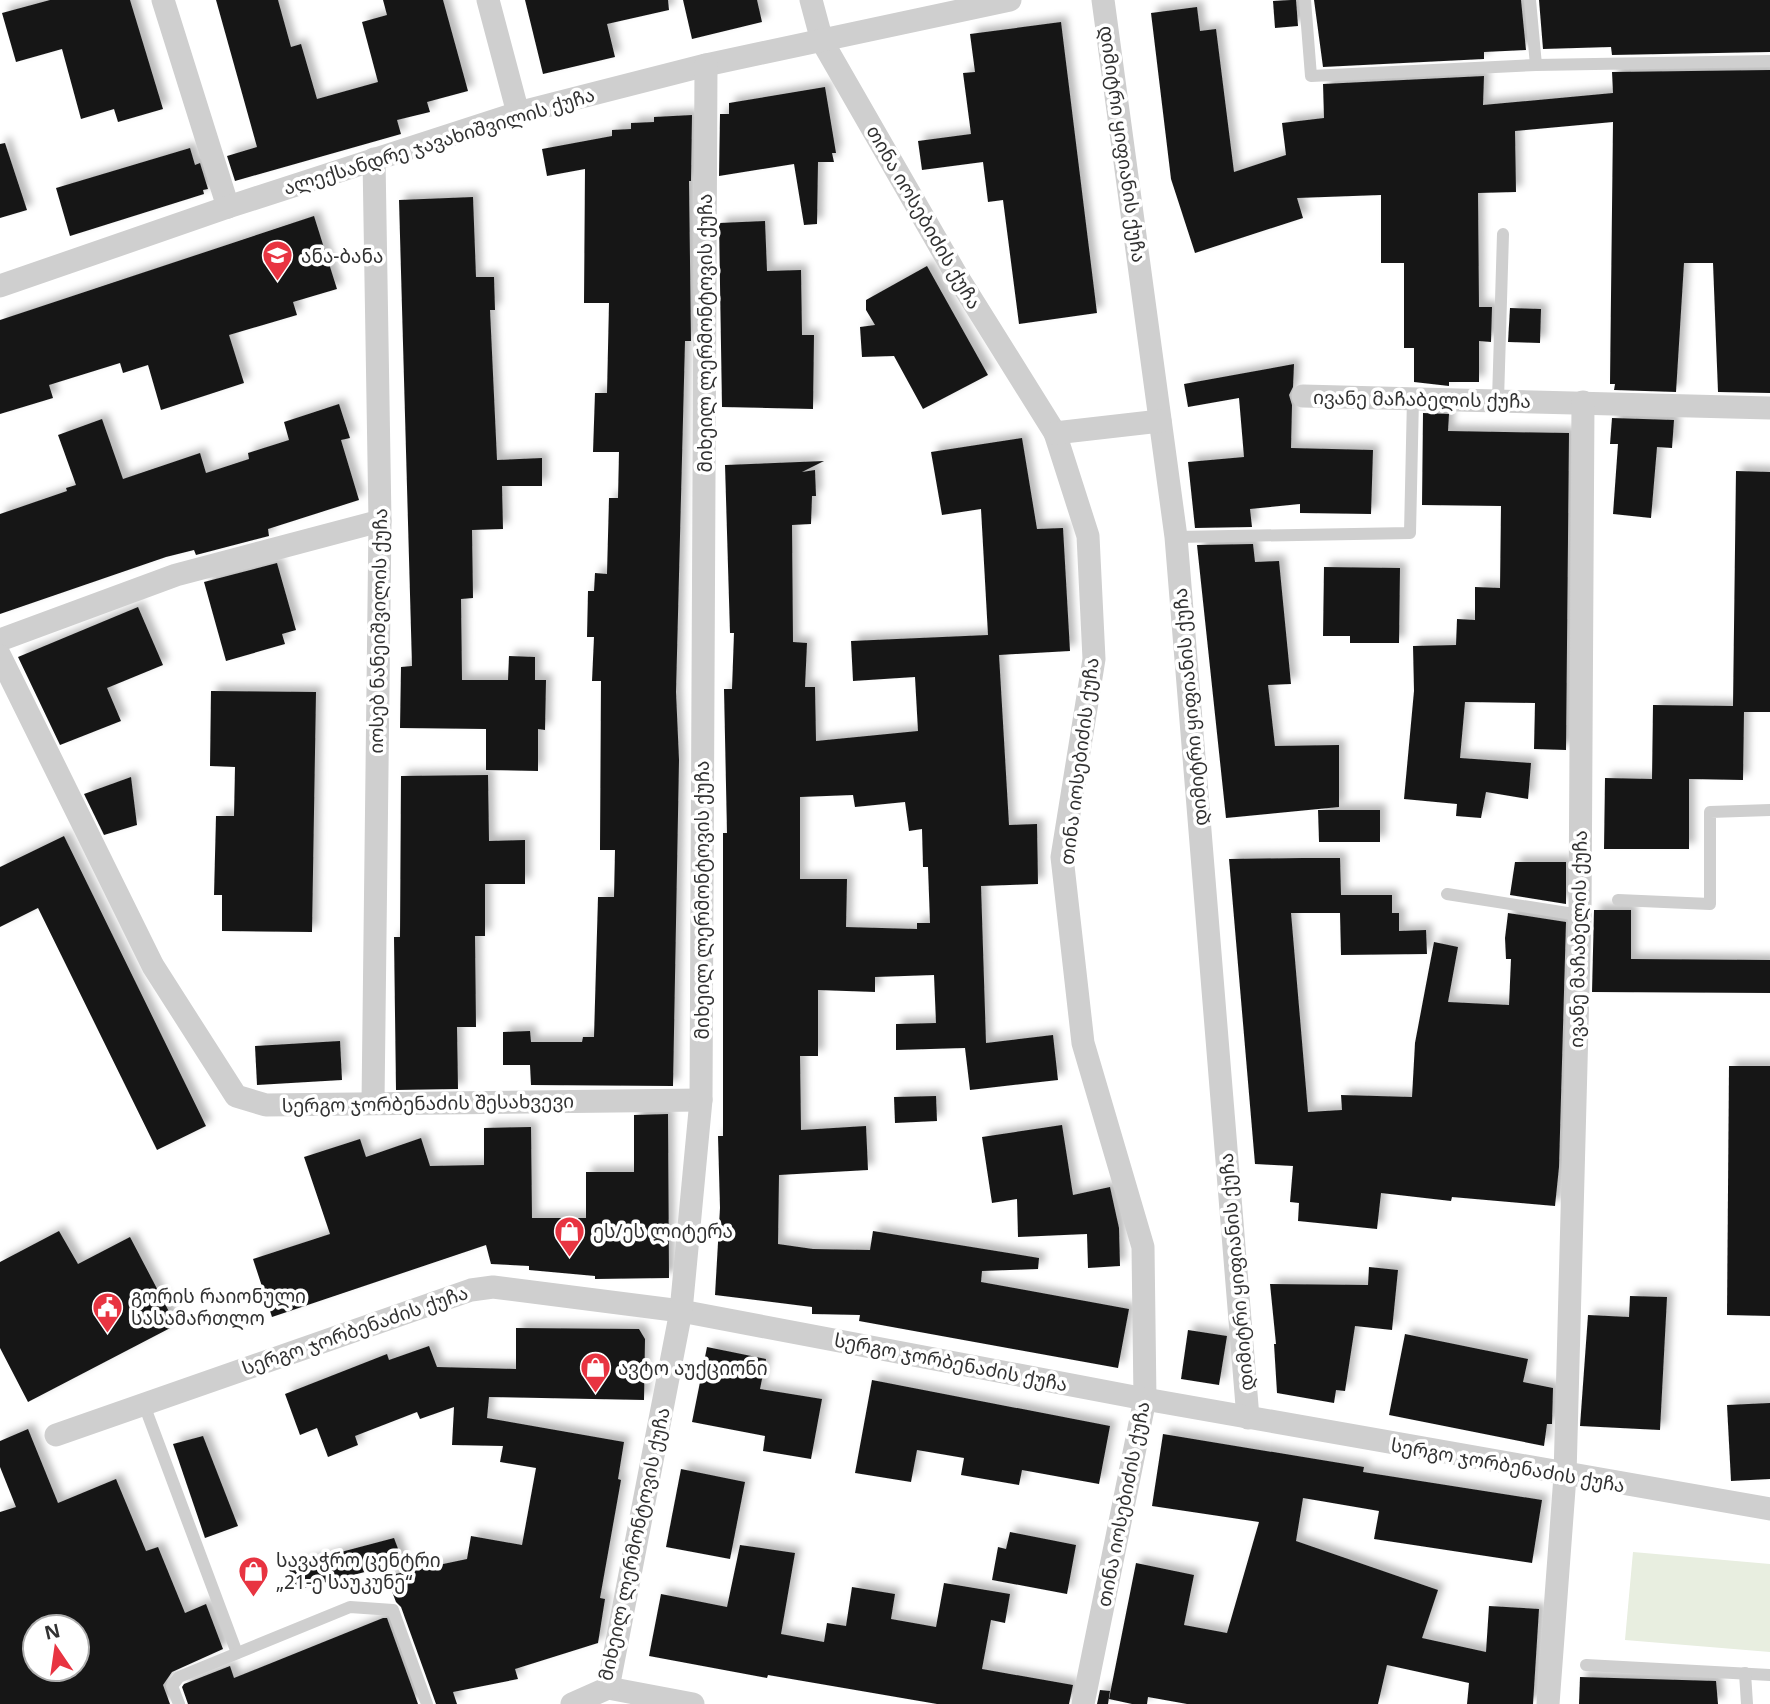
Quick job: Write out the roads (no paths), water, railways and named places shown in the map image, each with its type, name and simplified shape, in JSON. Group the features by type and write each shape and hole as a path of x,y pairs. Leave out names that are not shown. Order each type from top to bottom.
{"street":[{"path":"163,0 228,207"},
{"path":"488,0 518,113"},
{"name":"თინა იოსებიძის ქუჩა","path":"811,0 822,41 957,276 1055,433 1088,536 1094,659 1062,857 1083,1043 1143,1247 1145,1399 1083,1704"},
{"name":"ალექსანდრე ჯავახიშვილის ქუჩა","path":"0,286 228,207 518,113 706,65 1010,0"},
{"name":"დიმიტრი ყიფიანის ქუჩა","path":"1103,0 1176,537 1248,1418"},
{"name":"მიხეილ ლერმონტოვის ქუჩა","path":"572,1704 608,1688 681,1311 701,1100 706,65"},
{"name":"იოსებ ნანეიშვილის ქუჩა","path":"373,1103 380,520 374,159"},
{"name":"ივანე მაჩაბელის ქუჩა","path":"1303,397 1770,408"},
{"name":"ივანე მაჩაბელის ქუჩა","path":"1548,1704 1565,1476 1580,915 1583,402"},
{"path":"1055,433 1160,421"},
{"path":"0,640 176,575 380,520"},
{"name":"სერგო ჯორბენაძის შესახვევი","path":"0,656 153,966 236,1096 266,1105 701,1100"},
{"name":"სერგო ჯორბენაძის ქუჩა","path":"56,1435 143,1402 471,1290 493,1287 681,1311 1565,1476 1770,1509"},
{"path":"608,1688 693,1704"}],"lane":[{"path":"1305,0 1311,75 1536,65 1770,61"},
{"path":"1530,0 1536,65"},
{"path":"1498,400 1503,234"},
{"path":"1176,537 1410,533 1413,398"},
{"path":"1618,900 1710,904 1710,812 1770,810"},
{"path":"1447,894 1580,915"},
{"path":"143,1402 237,1653"},
{"path":"179,1704 172,1686 179,1677 350,1607 393,1610 426,1704"},
{"path":"1586,1665 1770,1675"},
{"path":"1745,1673 1747,1704"}],"place":[{"name":"ანა-ბანა","path":"278,283"},
{"name":"ეს/ეს ლიტერა","path":"570,1258"},
{"name":"გორის რაიონული სასამართლო","path":"108,1334"},
{"name":"ავტო აუქციონი","path":"595,1395"},
{"name":"სავაჭრო ცენტრი „21-ე საუკუნე“","path":"253,1598"}]}
